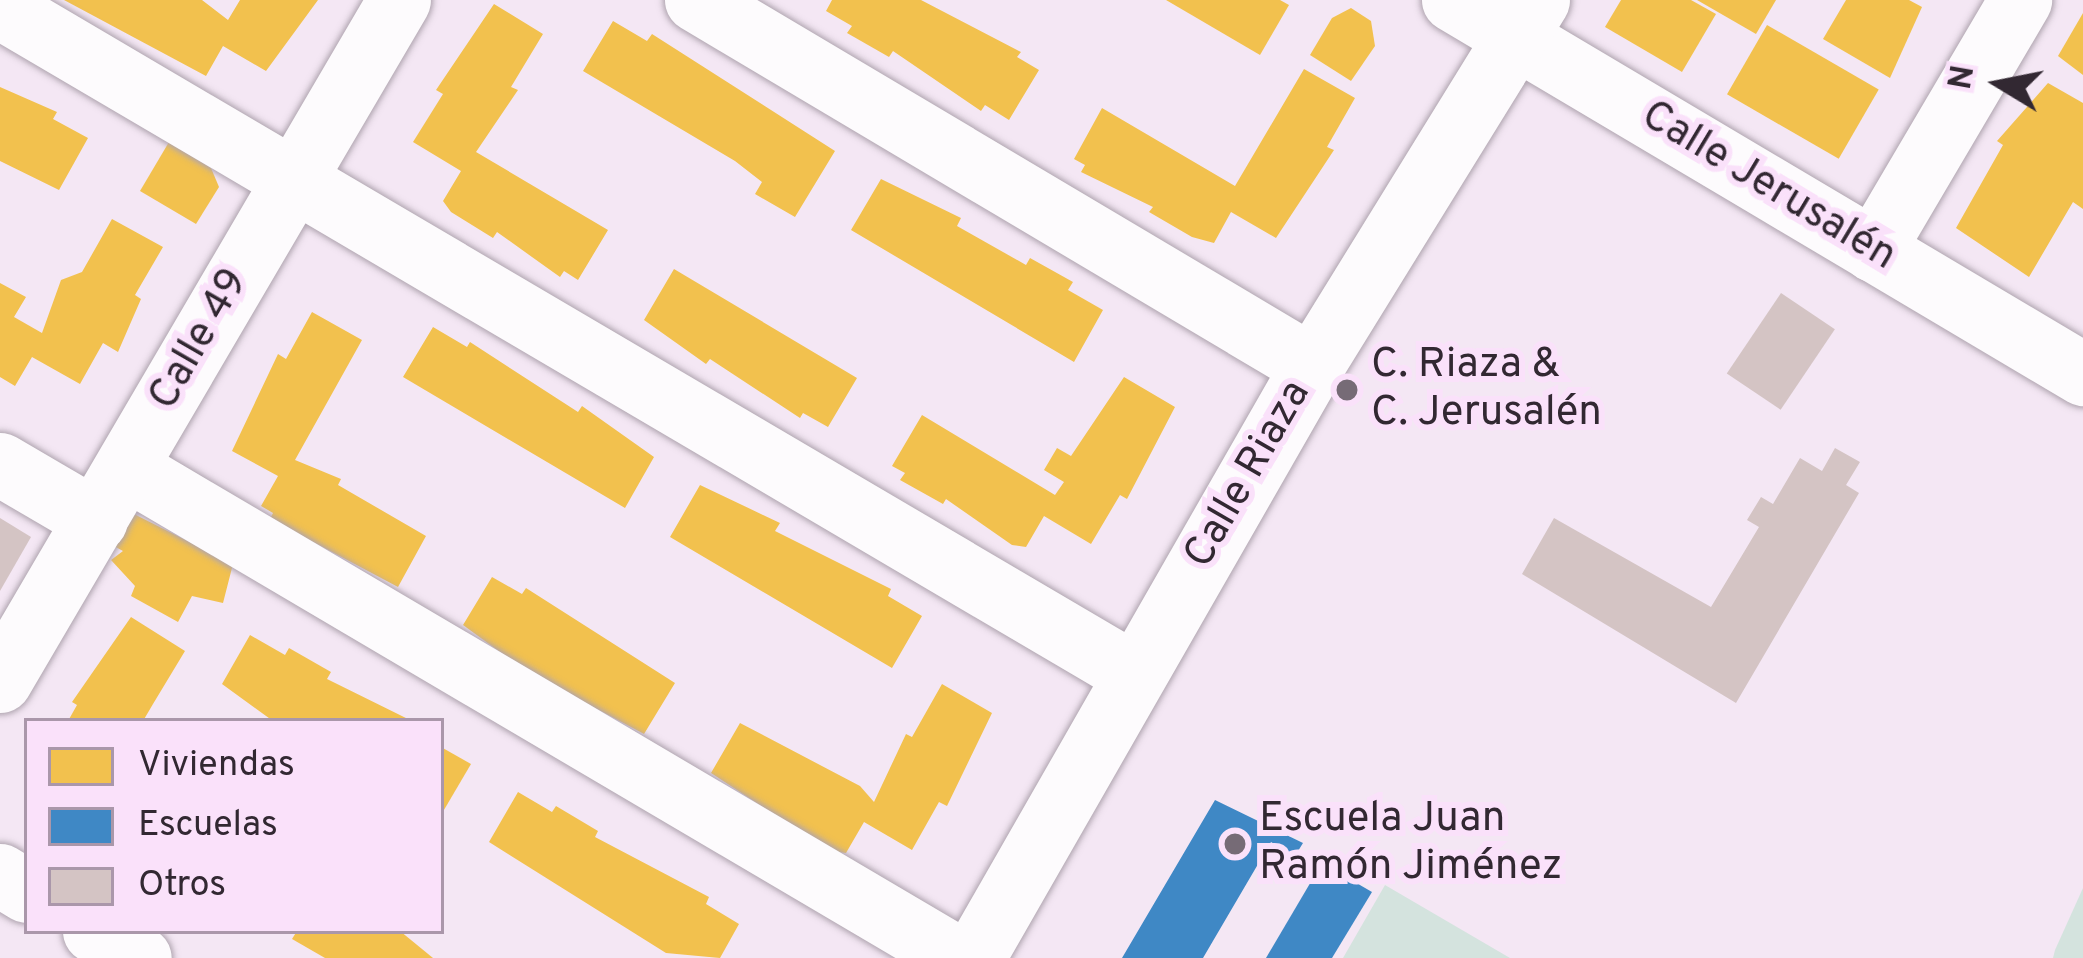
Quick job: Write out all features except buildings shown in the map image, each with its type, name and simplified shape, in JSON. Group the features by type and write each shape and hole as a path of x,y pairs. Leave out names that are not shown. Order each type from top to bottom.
{"street":[{"name":"Calle 49","path":"0,680 399,0"},
{"path":"696,0 1312,366"},
{"name":"Calle Jerusalén","path":"1453,0 1527,19 1873,250 2083,374"},
{"path":"1873,250 2020,0"},
{"path":"0,7 295,176 1134,674"},
{"name":"Calle Riaza","path":"973,958 1312,366 1527,19"},
{"path":"0,464 111,494 958,958"},
{"path":"99,934 140,958"}],"shaded area":[{"path":"1385,885 1510,958 1343,958"},
{"path":"2083,888 2083,958 2053,958 2055,950"}],"place":[{"name":"C. Riaza & C. Jerusalén","path":"1347,390"},
{"name":"Escuela Juan Ramón Jiménez","path":"1235,844"}]}
